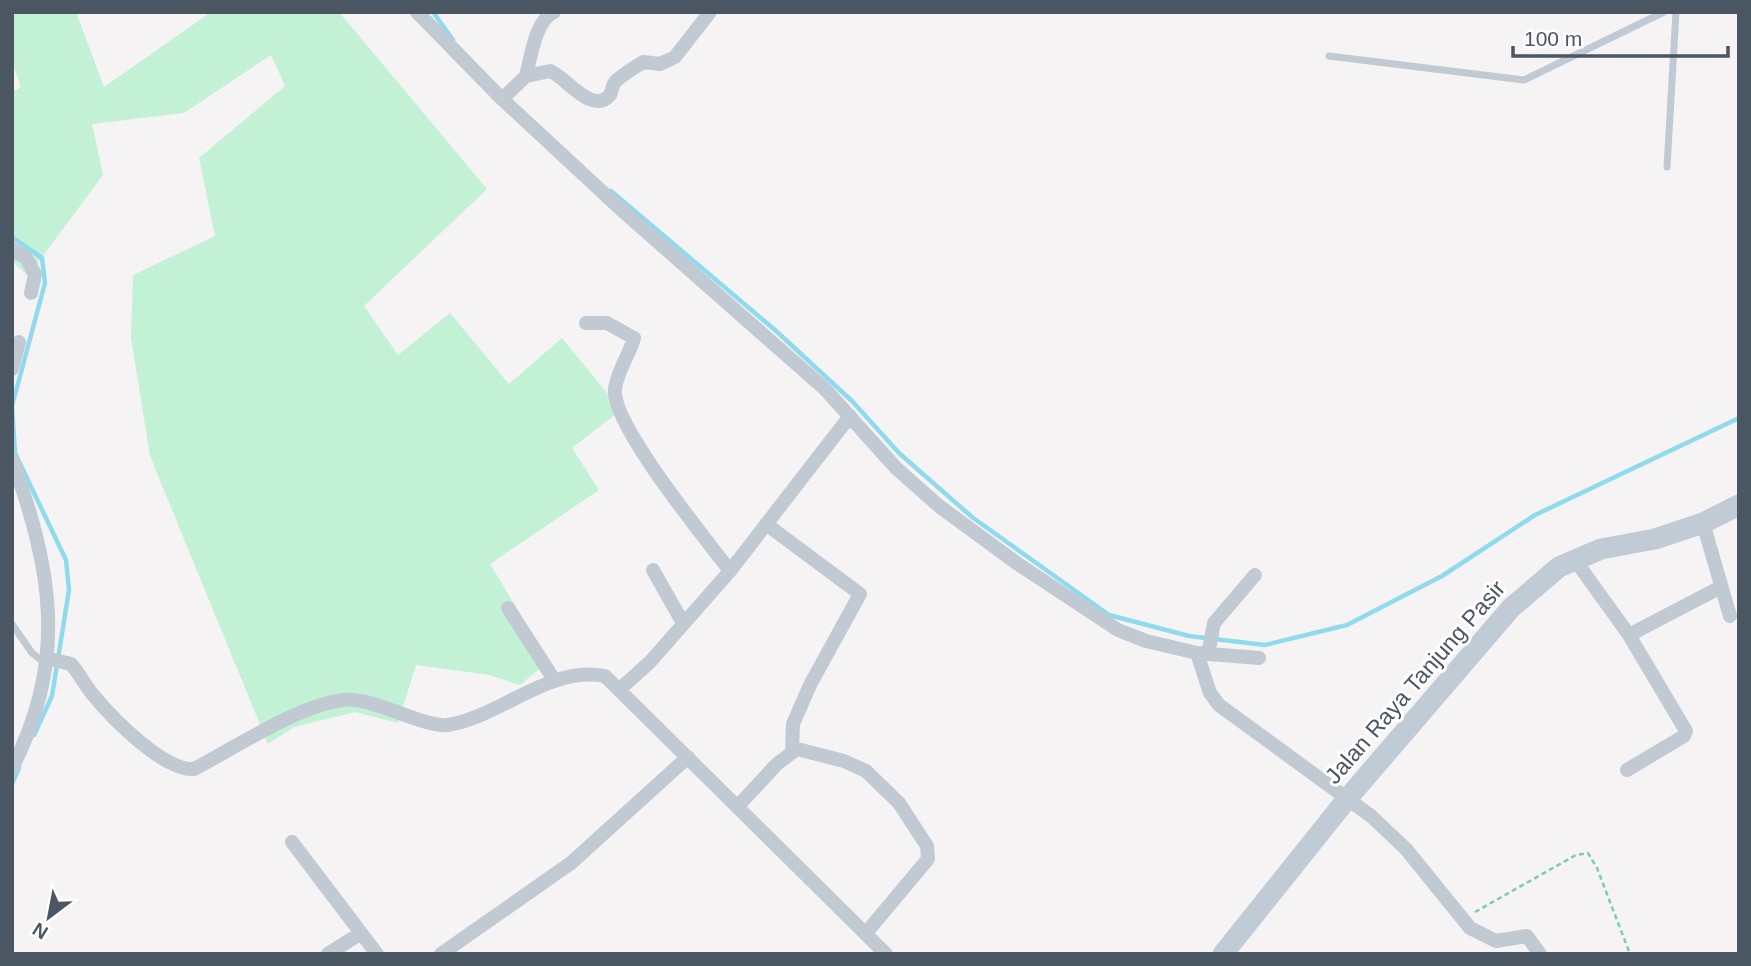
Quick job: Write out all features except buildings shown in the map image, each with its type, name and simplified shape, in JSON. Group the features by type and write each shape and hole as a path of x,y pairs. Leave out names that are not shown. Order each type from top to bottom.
{"street":[{"path":"417,12 693,275 787,354 850,416 896,468 939,506 1093,615 1146,641 1205,653 1259,657"},
{"path":"507,95 527,76 534,45 548,15 554,12"},
{"path":"527,76 553,72 586,98 593,101 605,99 610,95 614,83 643,62 660,64 675,57 710,12"},
{"path":"12,249 26,258 35,274 31,293"},
{"path":"586,323 607,323 634,338 615,388 618,409 672,495 730,571"},
{"path":"12,369 19,342"},
{"path":"620,689 650,662 730,571 850,416"},
{"path":"12,460 32,513 48,586 52,660 37,716 12,768"},
{"name":"Jalan Raya Tanjung Pasir","path":"1223,954 1348,799 1511,608 1559,567 1601,549 1655,539 1703,523 1739,505"},
{"path":"1703,523 1730,616"},
{"path":"766,524 860,594 810,685 794,721 792,752"},
{"path":"1575,560 1629,635 1686,731 1684,736 1627,770"},
{"path":"653,570 683,623"},
{"path":"1255,575 1214,624 1205,653 1210,693 1219,705 1348,799 1406,849 1461,920 1483,937 1496,941 1527,936 1540,954"},
{"path":"1629,635 1721,587"},
{"path":"508,608 555,681"},
{"path":"52,660 79,673 92,695 159,756 184,770 194,769 299,712 330,702 356,700 444,726 555,681 597,674 605,676 886,954"},
{"path":"737,807 792,752 801,749 820,757 844,761 866,771 899,803 927,846 929,859 866,933"},
{"path":"441,954 570,863 633,810 688,757"},
{"path":"292,842 377,954"},
{"path":"327,954 361,933"}],"lane":[{"path":"1329,56 1524,80 1664,12"},
{"path":"1667,167 1676,12"},
{"path":"12,624 32,653 52,660"}],"path":[{"path":"1461,920 1576,855 1588,853 1597,868 1630,954"}],"green space":[{"path":"12,12 76,12 104,87 211,12 339,12 487,189 364,306 398,355 450,313 509,384 562,338 621,410 572,448 599,490 490,564 549,661 520,685 490,675 416,665 398,723 355,712 294,727 268,744 150,456 131,338 133,275 215,236 199,158 285,86 271,55 184,113 92,124 103,175 28,276 12,261 12,92 21,87 12,62"}],"waterway":[{"path":"433,12 453,40"},
{"path":"611,191 775,330 852,401 899,453 972,517 1109,615 1189,636 1265,645 1347,625 1442,576 1535,515 1739,418"},
{"path":"12,237 42,258 45,283 12,406 15,453 66,560 69,590 52,696 34,735"},
{"path":"12,784 19,768"}]}
